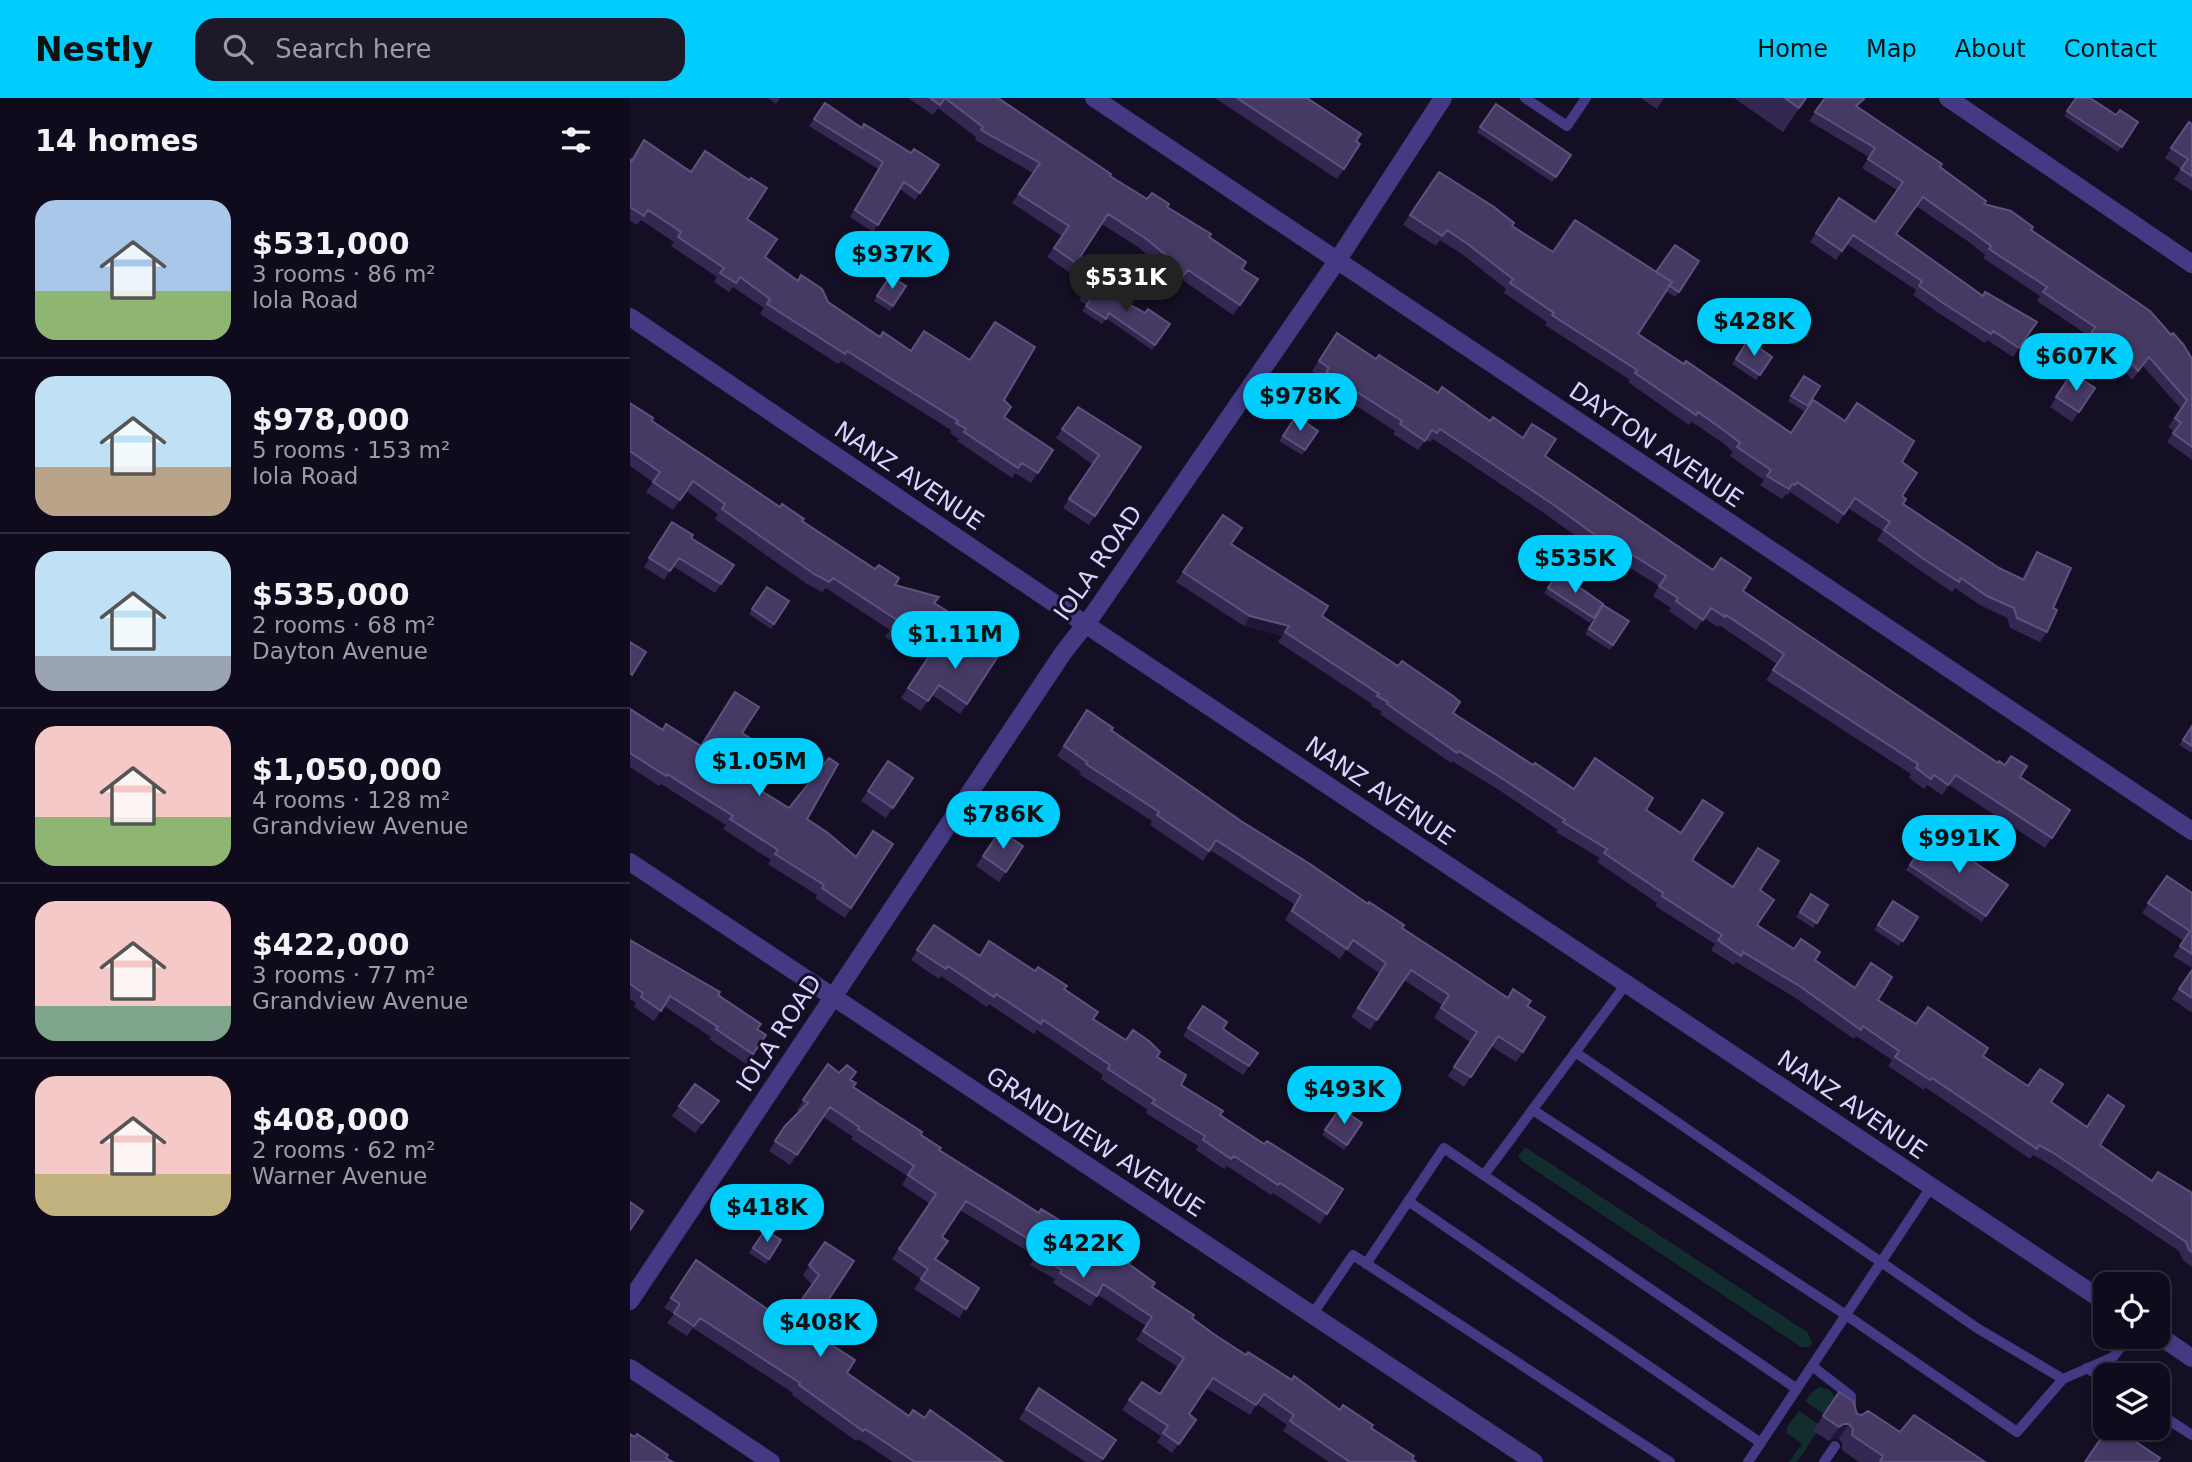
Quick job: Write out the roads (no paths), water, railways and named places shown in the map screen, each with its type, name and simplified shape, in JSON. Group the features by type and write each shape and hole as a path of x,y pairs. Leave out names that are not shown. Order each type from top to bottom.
{"street":[{"name":"DAYTON AVENUE","path":"1094,98 2192,831"},
{"name":"IOLA ROAD","path":"630,1301 1085,624 1337,261 1443,98"},
{"path":"1948,98 2192,264"},
{"name":"NANZ AVENUE","path":"630,317 1085,624 2093,1293"},
{"name":"GRANDVIEW AVENUE","path":"630,862 1534,1462"},
{"path":"2170,1343 2192,1358"},
{"path":"630,1368 771,1462"}],"lane":[{"path":"1525,98 1567,126 1586,98"},
{"path":"1484,1175 1626,984"},
{"path":"1575,1052 1977,1328 2063,1379"},
{"path":"1533,1110 1846,1315 2017,1432 2063,1379 2113,1357 2119,1349"},
{"path":"1366,1264 1444,1148 1797,1389"},
{"path":"1748,1462 1931,1187"},
{"path":"1408,1201 1761,1443"},
{"path":"1312,1315 1353,1255 1670,1462"},
{"path":"1812,1366 1851,1396 1851,1422"},
{"path":"2087,1368 2093,1372"},
{"path":"2170,1421 2192,1435"},
{"path":"1824,1462 1835,1446"}]}
